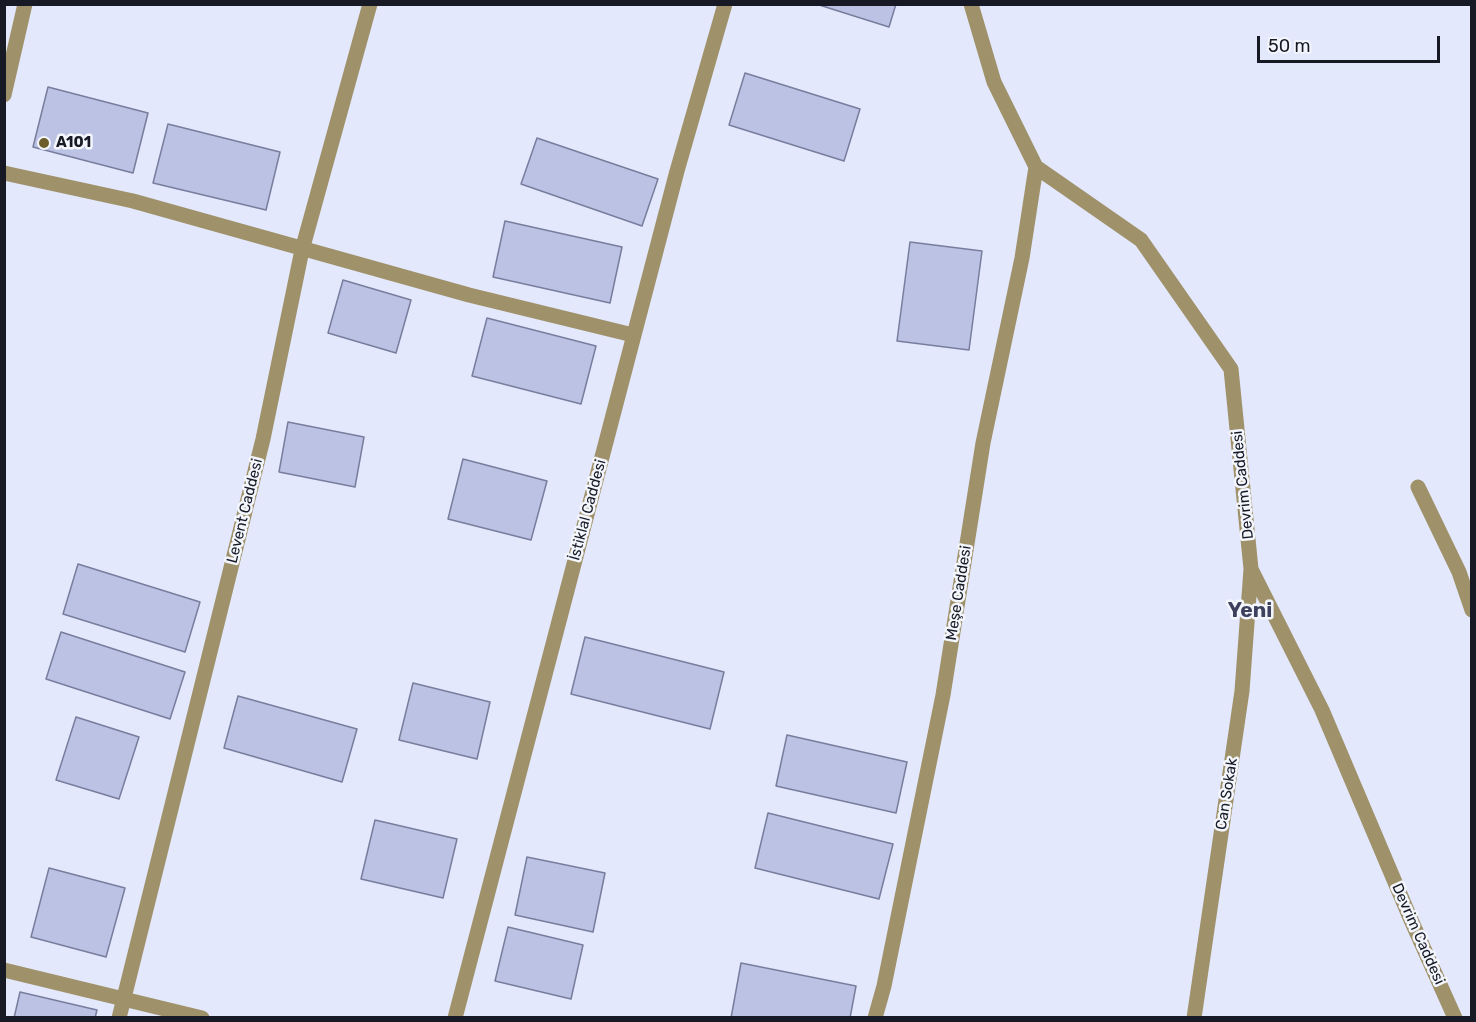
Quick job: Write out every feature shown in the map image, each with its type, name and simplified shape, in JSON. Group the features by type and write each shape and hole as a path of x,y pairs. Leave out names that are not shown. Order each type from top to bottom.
{"street":[{"path":"4,95 26,4"},
{"name":"Levent Caddesi","path":"118,1017 263,439 302,250 370,4"},
{"name":"İstiklal Caddesi","path":"455,1017 633,335 725,4"},
{"name":"Devrim Caddesi","path":"971,4 994,82 1036,167 1141,240 1231,369 1251,569 1322,710 1411,920 1455,1017"},
{"name":"Meşe Caddesi","path":"875,1017 884,986 943,696 983,443 1022,258 1036,167"},
{"path":"4,173 133,201 469,296 633,335"},
{"path":"1418,487 1459,572 1472,610"},
{"name":"Can Sokak","path":"1194,1017 1242,691 1251,569"},
{"path":"4,970 202,1017"}],"building":[{"path":"816,4 896,4 889,27"},
{"path":"745,73 860,109 844,161 729,125"},
{"path":"48,87 148,113 133,173 33,147"},
{"path":"168,124 280,152 266,210 153,183"},
{"path":"537,138 658,179 642,226 521,184"},
{"path":"505,221 622,247 610,303 493,277"},
{"path":"910,242 982,251 969,350 897,341"},
{"path":"343,280 411,300 396,353 328,333"},
{"path":"487,318 596,346 581,404 472,376"},
{"path":"288,422 364,437 355,487 279,472"},
{"path":"463,459 547,481 531,540 448,519"},
{"path":"78,564 200,602 185,652 63,614"},
{"path":"61,632 185,672 170,719 46,679"},
{"path":"585,637 724,672 710,729 571,694"},
{"path":"413,683 490,702 477,759 399,740"},
{"path":"238,696 357,729 342,782 224,748"},
{"path":"76,717 139,737 119,799 56,780"},
{"path":"787,735 907,762 896,813 776,786"},
{"path":"768,813 893,844 879,899 755,868"},
{"path":"375,820 457,839 443,898 361,879"},
{"path":"527,857 605,873 593,932 515,915"},
{"path":"49,868 125,888 106,957 31,937"},
{"path":"508,927 583,945 571,999 495,981"},
{"path":"741,963 856,986 850,1018 731,1018"},
{"path":"20,992 97,1010 95,1018 14,1018"}],"place":[{"name":"A101","path":"44,143"}],"district":[{"name":"Yeni","path":"1250,611"}]}
